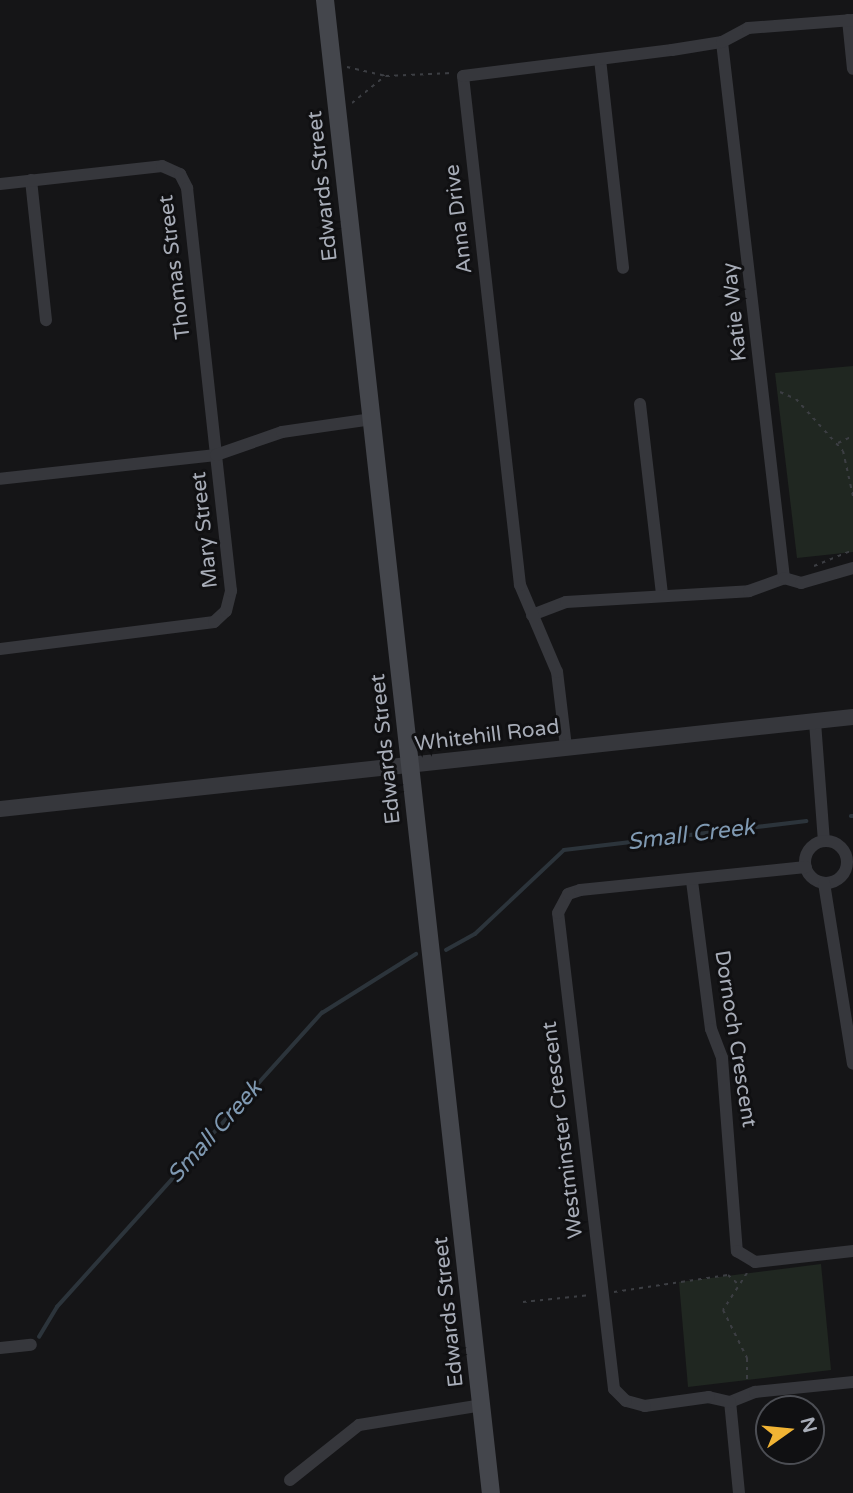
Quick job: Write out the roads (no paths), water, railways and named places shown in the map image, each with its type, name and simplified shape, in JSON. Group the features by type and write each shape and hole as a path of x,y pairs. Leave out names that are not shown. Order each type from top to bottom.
{"main road":[{"name":"Edwards Street","path":"325,0 491,1493"}],"street":[{"path":"623,268 600,59 722,42 748,28 850,20 853,69"},
{"name":"Katie Way","path":"722,42 784,578"},
{"name":"Anna Drive","path":"566,747 557,672 520,585 463,76 600,59"},
{"name":"Thomas Street","path":"0,184 162,166 184,179 216,455"},
{"path":"31,180 46,320"},
{"path":"640,404 663,594"},
{"name":"Mary Street","path":"0,649 221,618 231,591 216,455 282,432 372,419"},
{"path":"0,479 216,455"},
{"path":"532,615 566,602 663,594 749,591 784,578 816,580 853,568"},
{"name":"Whitehill Road","path":"0,809 853,718"},
{"path":"815,722 824,841"},
{"path":"824,841 840,847 850,859 841,876 824,883"},
{"path":"824,841 807,853 806,867 824,883 853,1064"},
{"name":"Westminster Crescent","path":"730,1402 709,1397 645,1406 626,1401 614,1389 559,929 561,903 580,890 692,881 806,867"},
{"name":"Dornoch Crescent","path":"692,881 711,1029 722,1058 737,1251 755,1262 853,1251"},
{"path":"0,1348 31,1345"},
{"path":"739,1493 730,1402 755,1392 853,1382"},
{"path":"290,1480 359,1425 482,1405"}],"waterway":[{"name":"Small Creek","path":"446,950 475,934 564,850 806,821"},
{"name":"Small Creek","path":"39,1337 57,1307 322,1013 416,954"}]}
